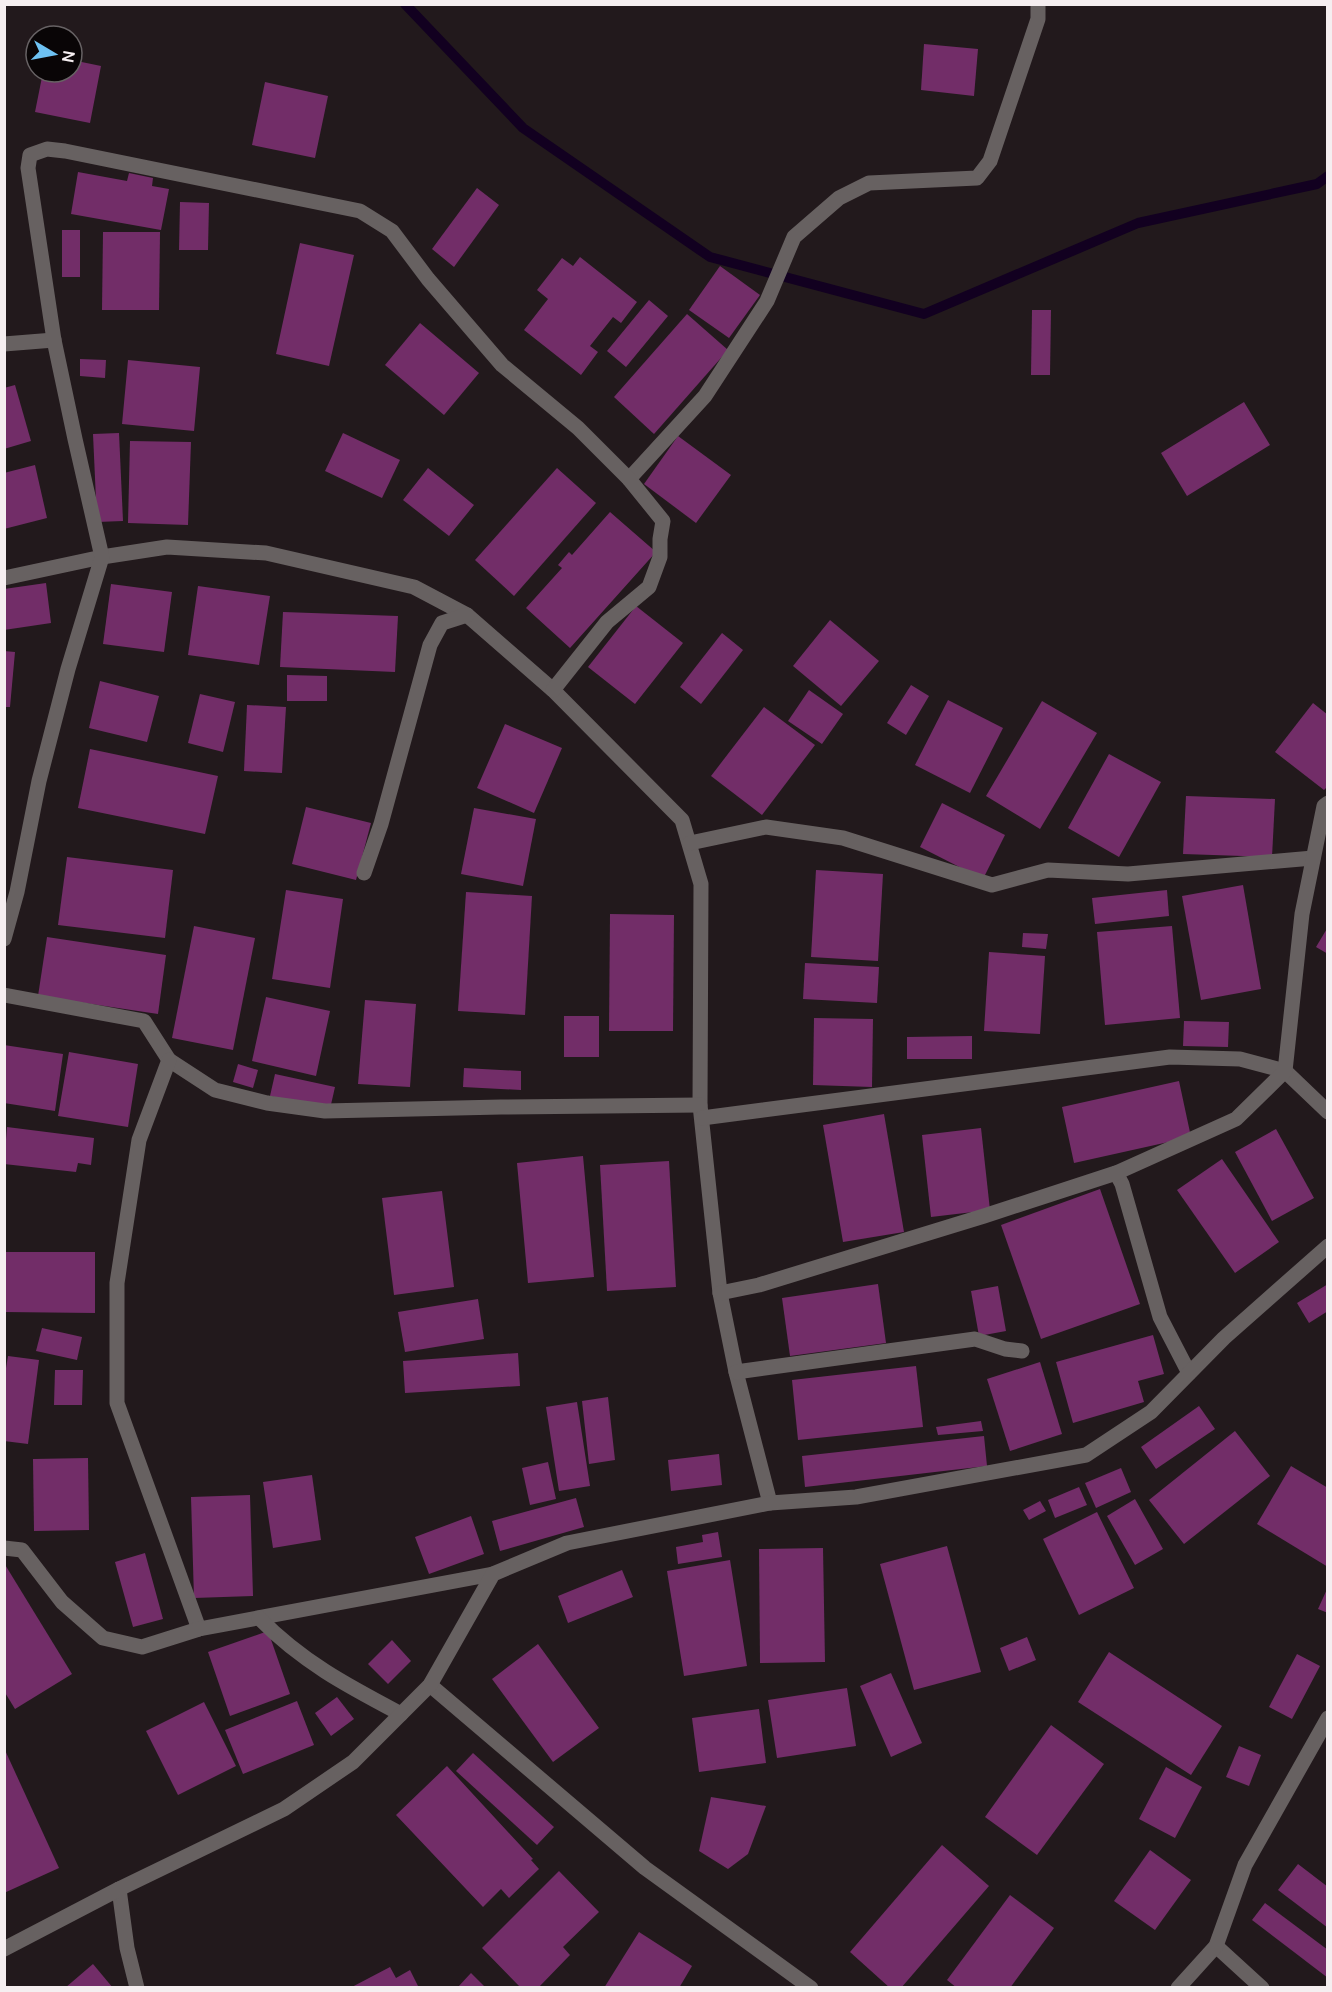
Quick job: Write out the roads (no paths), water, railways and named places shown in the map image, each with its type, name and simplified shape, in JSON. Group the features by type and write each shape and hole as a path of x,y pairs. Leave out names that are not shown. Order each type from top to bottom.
{"street":[{"path":"629,479 705,396 767,301 794,237 838,198 870,183 977,178 990,161 1038,20 1038,4"},
{"path":"4,939 18,892 39,781 68,669 102,557 54,340 28,168 30,155 47,149 65,151 360,211 392,231 428,279 502,365 578,428 629,479 663,521 660,558 649,587 607,622 553,690"},
{"path":"4,344 54,340"},
{"path":"4,578 102,557 167,547 266,553 414,586 467,615 553,690 682,820 701,884 701,1111 720,1293 736,1372 770,1503"},
{"path":"364,873 381,824 430,645 442,623 467,615"},
{"path":"720,1293 759,1285 1116,1173 1236,1119 1286,1071 1302,914 1324,806 1328,803"},
{"path":"690,843 766,827 843,838 992,885 1048,870 1128,874 1313,858"},
{"path":"4,995 144,1022 169,1060 215,1090 267,1103 325,1111 501,1107 701,1111 1170,1057 1240,1059 1286,1071 1328,1112"},
{"path":"169,1060 139,1140 117,1283 117,1403 199,1629"},
{"path":"1116,1173 1122,1184 1160,1317 1189,1373"},
{"path":"4,1548 22,1550 62,1602 103,1638 142,1647 199,1629 493,1574 567,1543 770,1503 856,1497 1086,1455 1151,1412 1224,1338 1328,1246"},
{"path":"736,1372 975,1339 1005,1349 1022,1351"},
{"path":"4,1949 119,1889 284,1809 353,1762 430,1685 493,1574"},
{"path":"259,1618 298,1654 346,1685 401,1714"},
{"path":"430,1685 645,1868 811,1988"},
{"path":"1178,1988 1216,1946 1245,1865 1328,1718"},
{"path":"119,1889 127,1948 137,1988"},
{"path":"1216,1946 1262,1988"}],"waterway":[{"path":"405,4 523,128 710,257 924,314 1138,223 1317,184 1328,176"}]}
